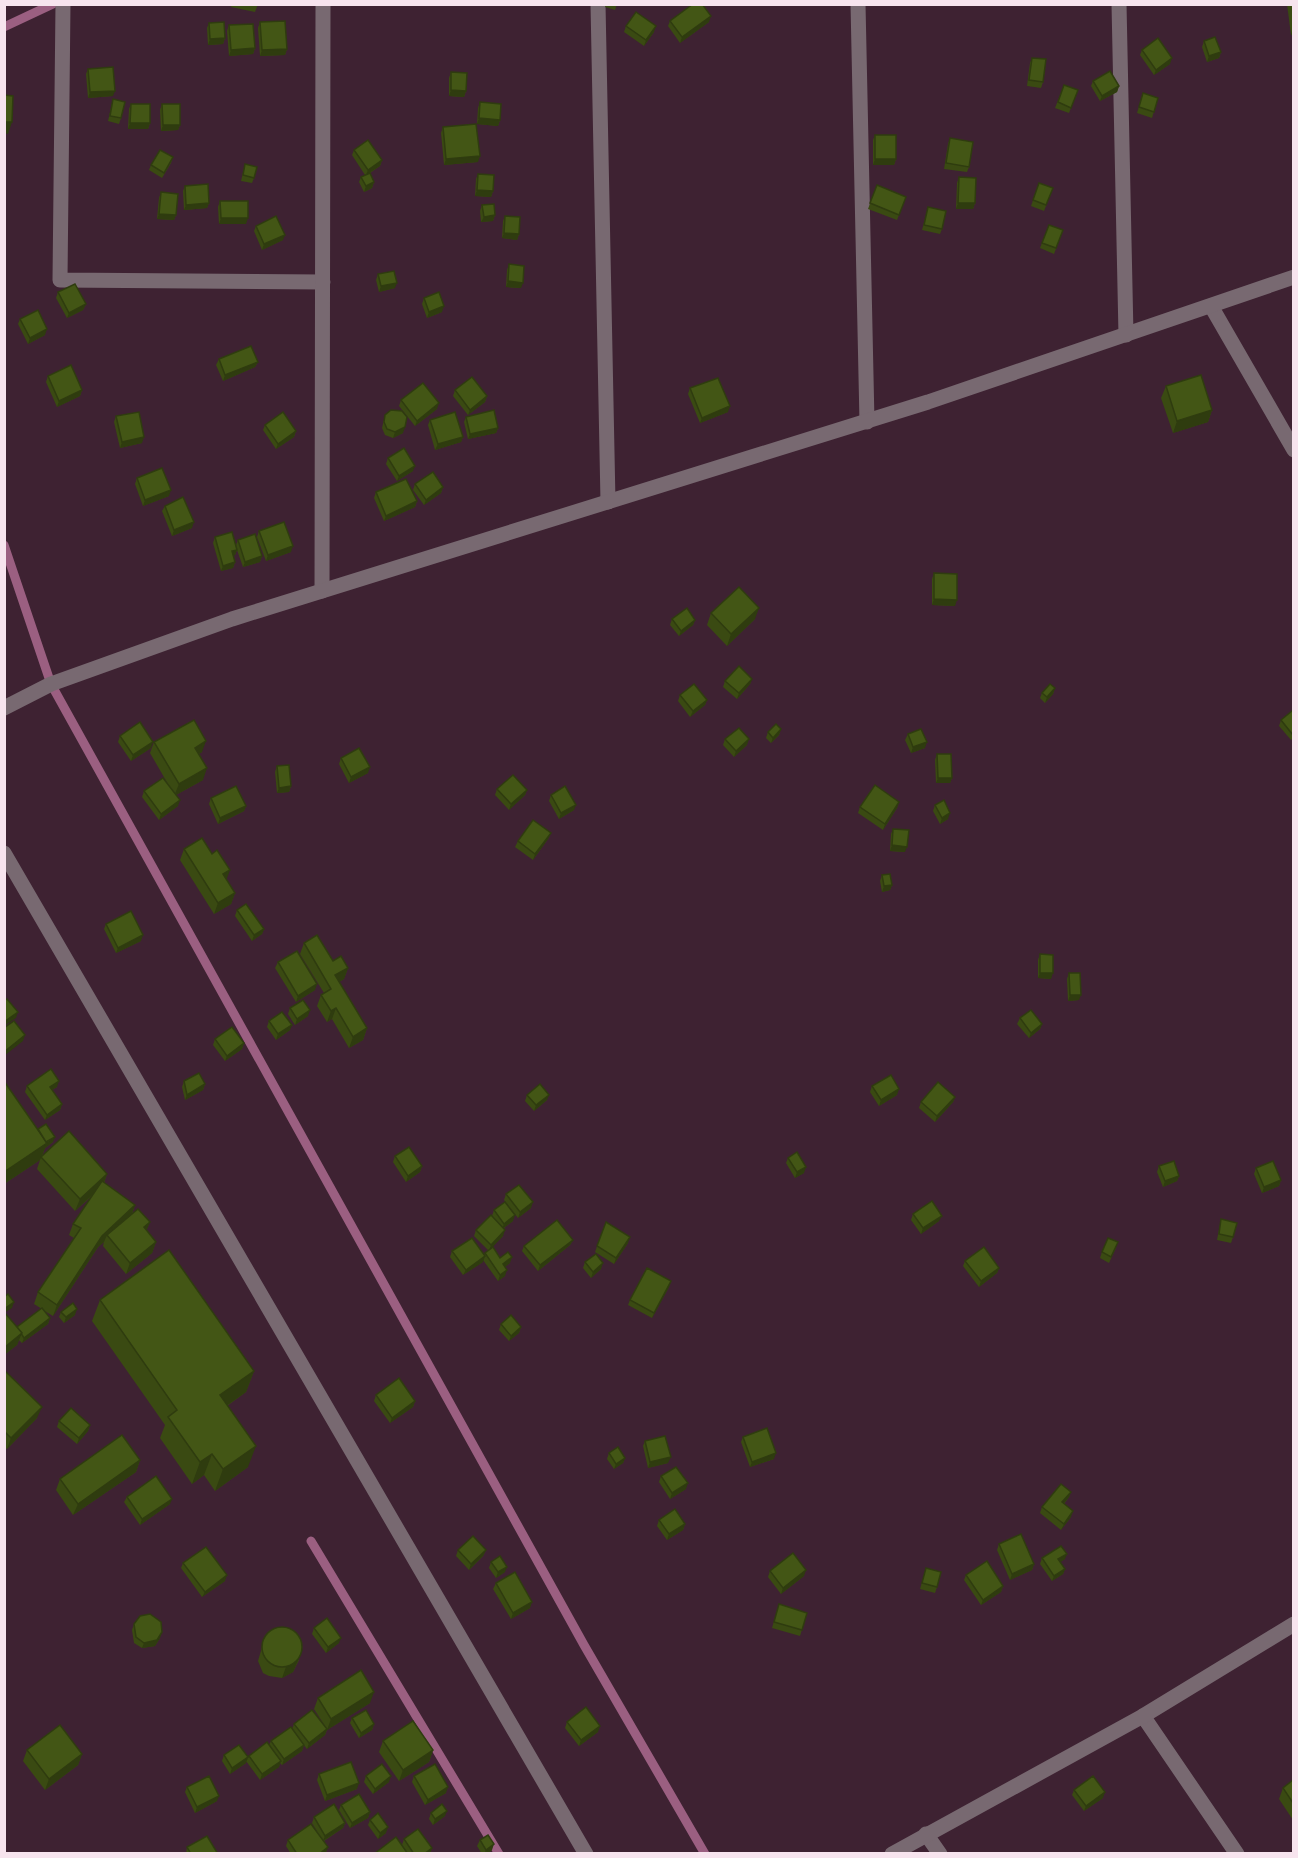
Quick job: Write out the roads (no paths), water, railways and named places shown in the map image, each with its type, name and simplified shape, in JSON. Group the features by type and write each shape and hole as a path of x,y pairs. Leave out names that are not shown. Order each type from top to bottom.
{"street":[{"path":"63,4 60,280 322,282"},
{"path":"322,591 323,4"},
{"path":"598,4 608,502"},
{"path":"858,4 867,422"},
{"path":"1119,4 1126,335"},
{"path":"4,708 51,684 232,620 867,422 1293,278"},
{"path":"1211,306 1293,450"},
{"path":"4,854 586,1854"},
{"path":"892,1854 1143,1716 1293,1624"},
{"path":"1143,1716 1237,1854"},
{"path":"926,1834 940,1854"}],"waterway":[{"path":"4,27 53,4"},
{"path":"4,545 51,684 584,1645 705,1854"},
{"path":"311,1541 499,1854"}]}
